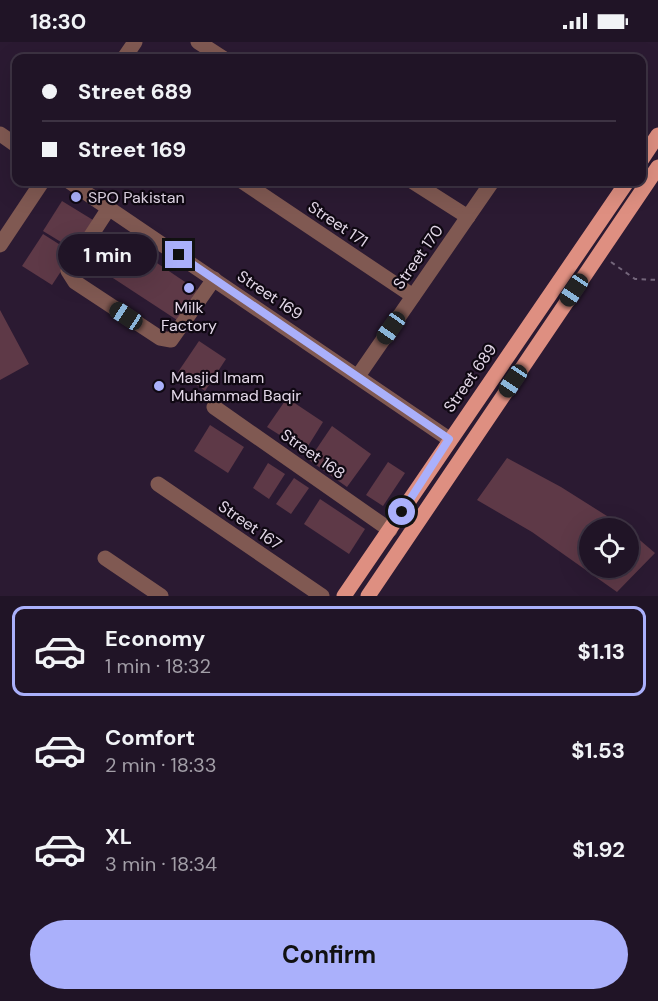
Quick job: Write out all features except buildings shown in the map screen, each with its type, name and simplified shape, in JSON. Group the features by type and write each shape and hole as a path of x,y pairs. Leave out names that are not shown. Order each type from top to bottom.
{"main road":[{"path":"646,153 658,135"},
{"path":"646,184 658,166"},
{"name":"Street 689","path":"344,596 449,439 624,186"},
{"path":"368,596 644,186"},
{"path":"459,426 476,436"}],"street":[{"path":"198,42 217,54"},
{"path":"0,245 39,186"},
{"name":"Street 169","path":"76,186 449,439"},
{"name":"Street 171","path":"249,186 413,296"},
{"path":"419,186 468,217"},
{"name":"Street 170","path":"358,376 489,186"},
{"path":"109,208 68,271 75,282 160,338 171,340 214,279"},
{"name":"Street 168","path":"214,407 390,530"},
{"name":"Street 167","path":"158,484 322,596"},
{"path":"105,558 161,596"}],"path":[{"path":"599,253 635,279 658,280"}],"place":[{"name":"SPO Pakistan","path":"76,197"},
{"name":"Milk Factory","path":"189,288"},
{"name":"Masjid Imam Muhammad Baqir","path":"159,386"}],"route":[{"path":"179,255 449,439 402,512"}]}
